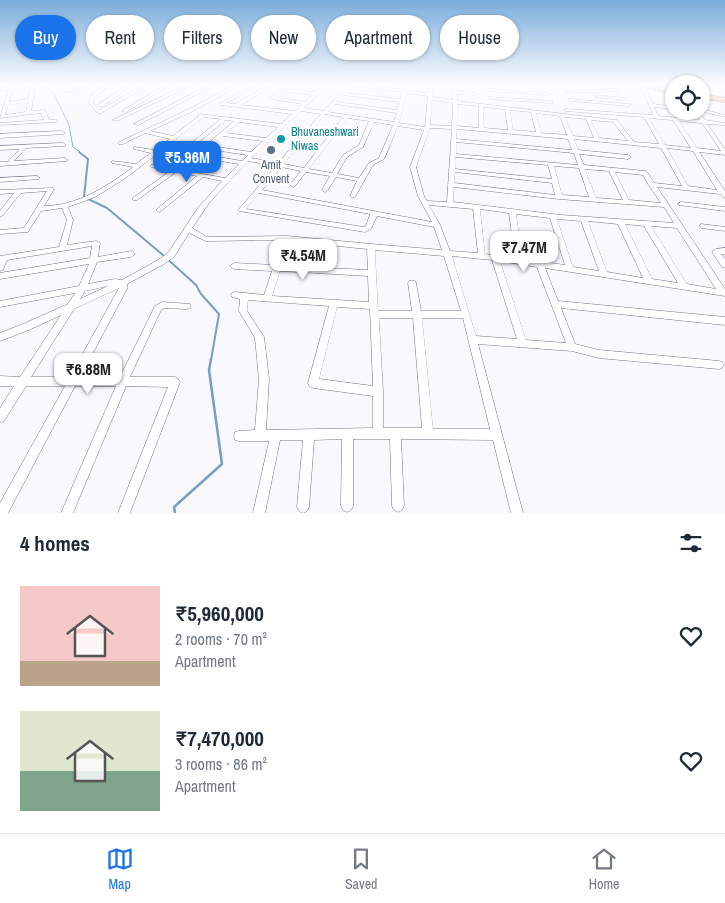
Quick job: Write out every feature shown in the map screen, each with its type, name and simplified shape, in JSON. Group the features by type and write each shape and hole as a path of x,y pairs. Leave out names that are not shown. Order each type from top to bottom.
{"street":[{"path":"28,113 29,108"},
{"path":"96,108 98,112 105,108"},
{"path":"118,114 129,108"},
{"path":"114,120 140,108"},
{"path":"136,124 168,108"},
{"path":"121,144 195,108"},
{"path":"259,108 324,113 396,125 539,134 725,153"},
{"path":"0,337 123,283 171,255 198,211 226,180 301,108"},
{"path":"329,108 241,210 365,230 369,227 374,214"},
{"path":"370,108 400,112"},
{"path":"353,196 371,164 380,159 396,125 401,108"},
{"path":"429,108 427,128 413,167 425,203 437,225 466,314 517,513"},
{"path":"450,204 455,108"},
{"path":"481,108 482,130"},
{"path":"511,132 507,108 665,118"},
{"path":"603,108 608,120"},
{"path":"651,108 656,117"},
{"path":"1,117 44,111 47,121"},
{"path":"534,111 539,134"},
{"path":"187,112 282,126"},
{"path":"564,112 588,118 615,121 632,143"},
{"path":"564,112 569,137 593,199"},
{"path":"710,113 724,117"},
{"path":"39,209 64,206 93,196 158,151 204,115"},
{"path":"646,116 686,188"},
{"path":"293,185 346,117"},
{"path":"192,145 225,118"},
{"path":"588,118 597,140"},
{"path":"238,120 207,147 248,159"},
{"path":"676,120 724,194"},
{"path":"689,120 725,124"},
{"path":"0,124 55,121"},
{"path":"325,190 345,156 361,146 372,121"},
{"path":"703,121 725,153"},
{"path":"146,132 175,138"},
{"path":"0,136 62,133"},
{"path":"223,134 266,140"},
{"path":"454,140 628,157"},
{"path":"0,148 63,145"},
{"path":"10,164 24,147"},
{"path":"136,148 248,159 361,180"},
{"path":"452,155 645,173 664,205 724,293"},
{"path":"0,164 65,160"},
{"path":"114,162 137,166"},
{"path":"551,164 559,197"},
{"path":"153,166 226,180"},
{"path":"135,199 175,170"},
{"path":"452,170 555,181"},
{"path":"611,170 627,202"},
{"path":"159,210 202,175"},
{"path":"0,180 37,178"},
{"path":"651,184 724,194"},
{"path":"451,185 559,197 664,205"},
{"path":"0,192 51,189 26,230 0,232"},
{"path":"0,215 19,191"},
{"path":"258,191 437,225"},
{"path":"425,203 450,204 584,219 678,226"},
{"path":"681,204 725,209"},
{"path":"62,248 70,220 64,206"},
{"path":"476,208 482,256"},
{"path":"512,212 519,261"},
{"path":"553,216 570,269"},
{"path":"584,219 604,274"},
{"path":"620,221 649,281"},
{"path":"646,223 684,286"},
{"path":"702,226 725,229"},
{"path":"188,229 206,239 287,238 482,256 724,293"},
{"path":"267,298 287,238"},
{"path":"0,268 2,259 96,243 94,260 82,289 0,417"},
{"path":"371,247 375,310 378,433"},
{"path":"725,251 716,252 725,265"},
{"path":"0,276 131,254"},
{"path":"496,258 523,343"},
{"path":"540,264 572,346"},
{"path":"234,266 373,273"},
{"path":"0,304 115,282 123,283"},
{"path":"1,513 122,289 123,283"},
{"path":"412,283 417,315 428,434"},
{"path":"260,436 264,379 259,337 243,311 239,295 334,304 417,315 466,314"},
{"path":"334,304 314,383 378,392"},
{"path":"556,304 725,321"},
{"path":"67,513 123,382 158,308 162,305 187,306"},
{"path":"472,340 572,346 599,354 719,365"},
{"path":"0,381 175,382 124,513"},
{"path":"239,436 348,433 497,435"},
{"path":"347,506 348,433"},
{"path":"303,507 309,434"},
{"path":"395,434 398,506"},
{"path":"259,513 276,435"}],"waterway":[{"path":"61,108 69,125 73,147 81,153"},
{"path":"79,152 88,159 84,197 107,208 163,255 196,285 201,294 219,314 211,360"},
{"path":"175,513 174,507 222,464 209,370 211,359"}],"place":[{"name":"Bhuvaneshwari Niwas","path":"281,139"},
{"name":"Amit Convent","path":"271,150"}]}
